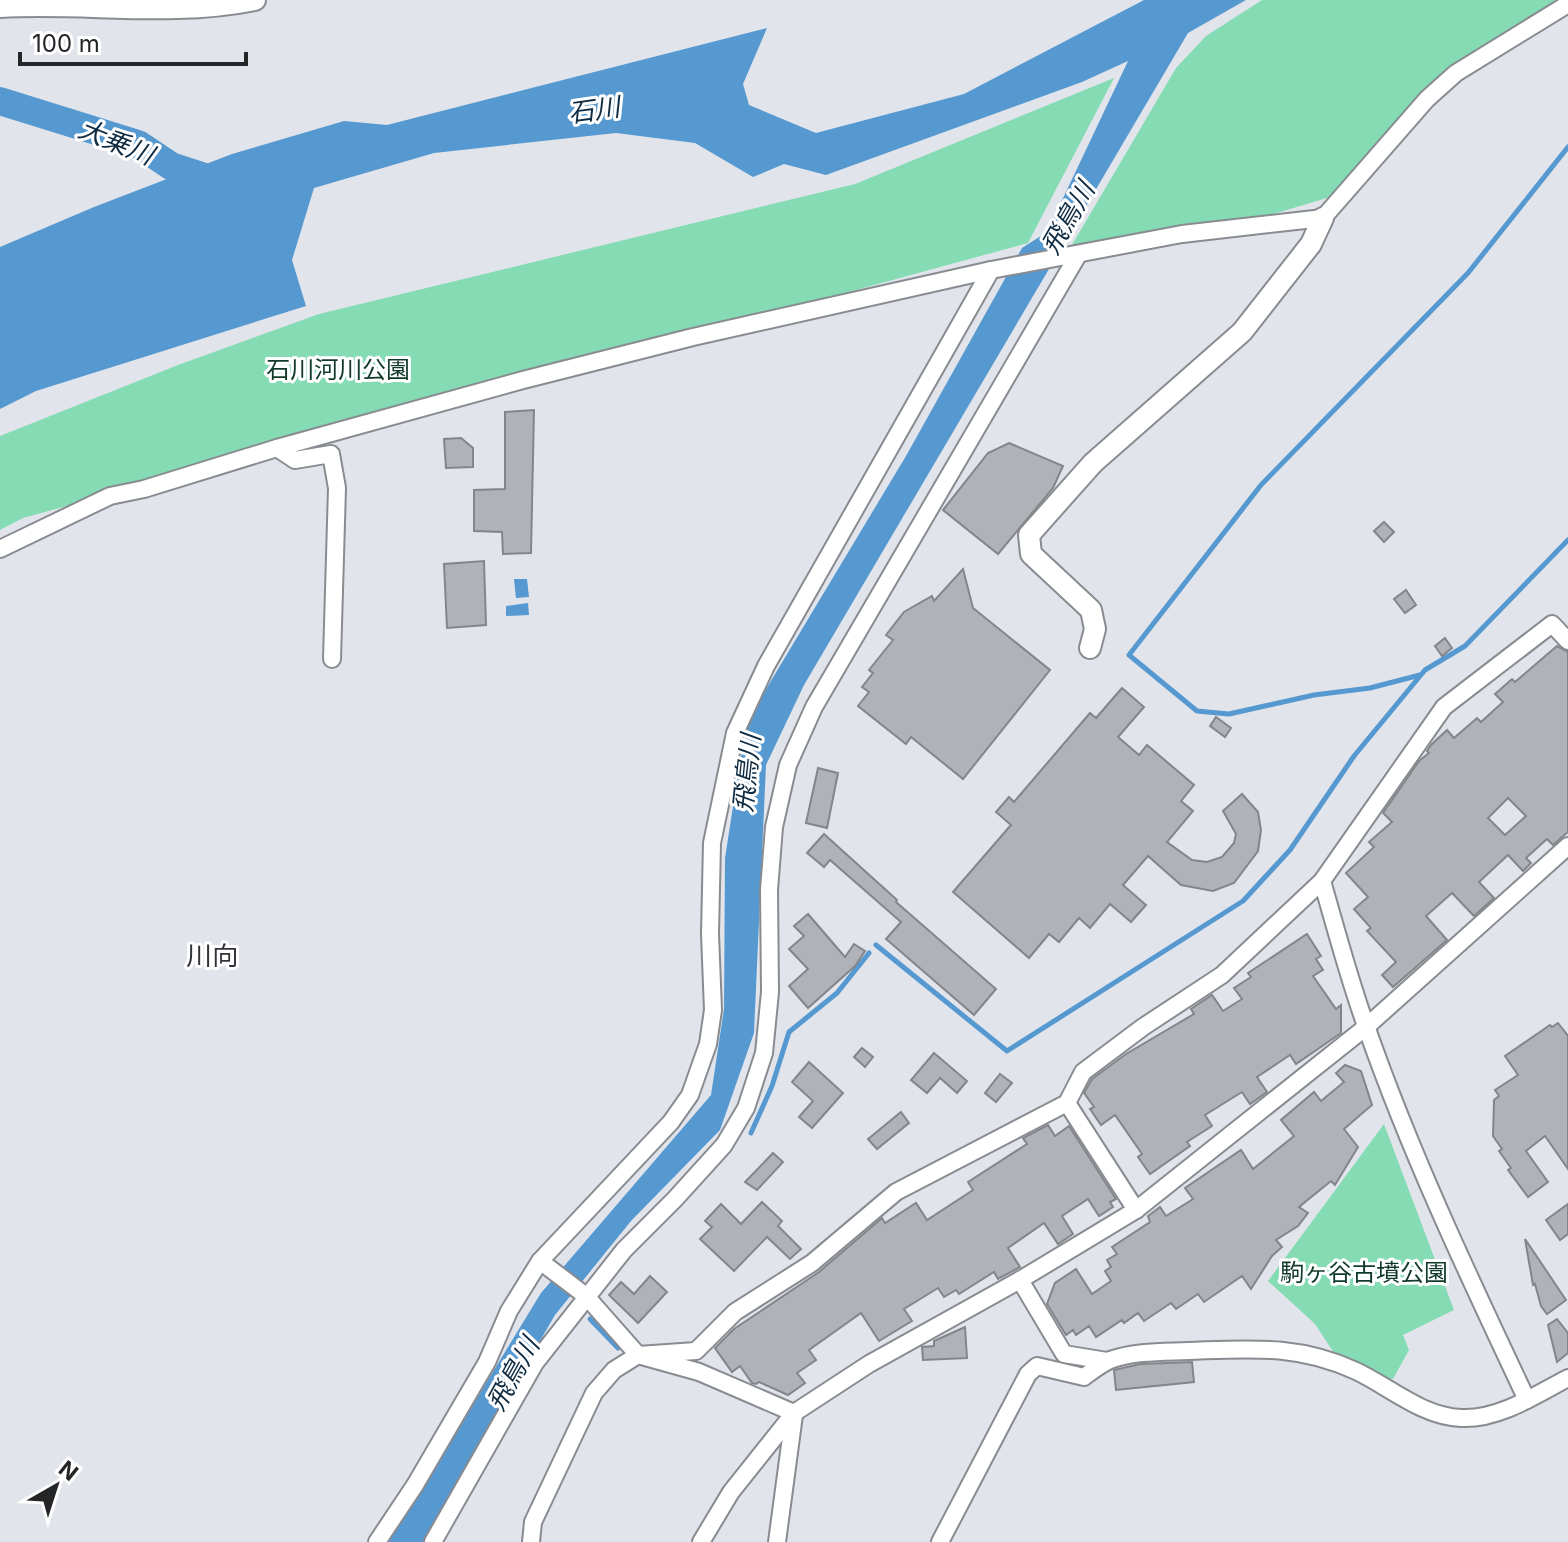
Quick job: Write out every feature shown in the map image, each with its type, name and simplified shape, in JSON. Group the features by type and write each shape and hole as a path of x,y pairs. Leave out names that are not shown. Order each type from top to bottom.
{"street":[{"path":"0,7 44,4 184,8 233,5 255,0"},
{"path":"1090,648 1095,629 1091,610 1031,554 1029,535 1093,463 1242,332 1311,244 1323,218 1427,99 1456,73 1568,4"},
{"path":"0,549 110,496 144,489 277,448 523,380 693,337 1011,266 1182,234 1323,218"},
{"path":"433,1542 535,1363 583,1293 724,1145 746,1108 764,1053 770,992 769,890 773,842 788,765 814,707 1069,256"},
{"path":"377,1542 415,1485 487,1362 509,1311 543,1262 671,1122 690,1095 708,1044 713,1010 710,934 712,843 735,733 766,666 991,270"},
{"path":"277,448 295,460 331,454 334,462 337,488 332,659"},
{"path":"531,1542 533,1522 594,1393 614,1370 638,1355 696,1351 735,1312 812,1263 896,1192 1067,1103 1083,1072 1143,1027 1222,975 1322,881 1444,707 1552,624 1568,641"},
{"path":"701,1542 731,1492 794,1413 869,1364 1020,1280 1136,1210 1366,1027 1568,846"},
{"path":"1322,881 1366,1027 1449,1234 1527,1400"},
{"path":"1067,1103 1136,1210"},
{"path":"543,1262 583,1293 638,1355 699,1372 794,1413"},
{"path":"1020,1280 1064,1354 1107,1361"},
{"path":"940,1542 1028,1374 1037,1366 1084,1377 1107,1361 1135,1354 1269,1348 1313,1354 1357,1371 1433,1412 1460,1418 1482,1416 1527,1400 1568,1378"},
{"path":"777,1542 794,1413"}],"green space":[{"path":"1262,0 1557,0 1491,42 1435,84 1337,195 1263,217 1069,250 1176,68 1206,36"},
{"name":"石川河川公園","path":"1114,78 1028,243 23,518 0,530 0,436 178,365 319,314 855,184"},
{"name":"駒ヶ谷古墳公園","path":"1384,1124 1454,1310 1403,1335 1409,1350 1393,1379 1381,1377 1367,1367 1334,1353 1315,1324 1268,1281"}],"water":[{"path":"1144,0 1246,0 1188,33 804,685 766,765 754,1033 720,1130 631,1221 555,1315 424,1542 389,1542 541,1293 711,1095 724,1009 725,858 740,761 751,714 906,456 1022,248 1047,232 1128,61 1082,82 826,175 784,164 753,177 695,143 616,133 434,153 314,188 292,260 306,306 36,391 0,409 0,247 232,154 344,121 387,125 767,28 743,84 749,105 816,133 964,94"},
{"path":"514,579 527,579 529,597 516,598"},
{"path":"528,603 529,615 506,616 506,606"}],"building":[{"path":"534,410 531,553 503,554 502,532 474,531 474,490 505,489 505,412"},
{"path":"461,438 473,448 473,467 446,468 444,439"},
{"path":"1009,443 1063,466 1053,488 998,554 943,510 988,453"},
{"path":"1384,522 1394,532 1384,542 1374,531"},
{"path":"484,561 486,625 447,628 444,564"},
{"path":"963,569 973,608 1050,670 963,779 911,737 906,744 858,706 869,692 862,687 873,673 869,670 893,640 886,635 904,612 932,596 934,601"},
{"path":"1406,590 1416,605 1405,613 1394,599"},
{"path":"1445,638 1452,648 1442,656 1435,646"},
{"path":"1557,646 1568,652 1568,832 1553,845 1547,839 1526,858 1531,863 1523,871 1508,855 1479,882 1494,898 1474,916 1452,893 1426,916 1447,940 1393,987 1382,975 1396,962 1367,931 1371,928 1354,909 1368,897 1346,873 1374,847 1369,842 1392,822 1383,813 1419,761 1429,753 1427,751 1431,745 1447,730 1454,738 1477,718 1481,722 1503,702 1495,694 1512,679 1515,682","holes":["1508,798 1526,816 1505,835 1488,818"]},
{"path":"1122,688 1144,707 1118,737 1139,755 1147,745 1194,785 1181,801 1193,811 1167,842 1192,860 1207,862 1222,857 1234,843 1236,834 1223,811 1242,794 1258,812 1261,830 1258,851 1234,883 1213,891 1181,885 1148,856 1123,885 1146,905 1131,922 1110,904 1090,928 1079,918 1059,942 1049,934 1029,958 953,892 1011,825 996,812 1009,797 1014,802 1090,713 1096,718"},
{"path":"1216,717 1231,728 1225,737 1210,726"},
{"path":"818,768 838,773 827,828 806,823"},
{"path":"824,834 996,989 974,1015 886,939 901,922 830,860 824,867 807,853"},
{"path":"808,914 845,957 854,944 865,951 855,966 808,1008 789,986 808,969 789,949 804,936 794,926"},
{"path":"1307,934 1321,956 1316,959 1323,970 1313,976 1336,1009 1341,1005 1341,1033 1296,1064 1290,1055 1257,1077 1267,1092 1250,1104 1242,1092 1205,1115 1212,1126 1187,1142 1190,1146 1150,1174 1138,1157 1142,1154 1115,1115 1101,1125 1090,1109 1094,1107 1084,1093 1092,1079 1126,1054 1194,1014 1191,1009 1212,995 1223,1011 1242,999 1234,988 1251,977 1248,973"},
{"path":"1558,1023 1568,1036 1568,1169 1545,1136 1526,1151 1548,1182 1528,1197 1508,1170 1511,1168 1493,1136 1494,1100 1499,1096 1495,1090 1518,1075 1505,1056 1550,1025 1552,1027"},
{"path":"862,1048 873,1057 865,1067 854,1057"},
{"path":"934,1053 967,1081 957,1093 940,1078 927,1093 911,1080"},
{"path":"809,1062 843,1093 812,1128 799,1117 813,1101 792,1082"},
{"path":"1345,1065 1361,1071 1372,1105 1344,1129 1358,1147 1335,1185 1331,1181 1299,1207 1308,1213 1298,1226 1276,1240 1282,1247 1272,1256 1251,1289 1242,1276 1204,1302 1198,1294 1176,1309 1171,1303 1144,1321 1138,1313 1096,1337 1089,1326 1076,1335 1073,1330 1066,1335 1047,1304 1055,1283 1076,1269 1092,1294 1111,1281 1105,1271 1111,1267 1107,1260 1117,1254 1112,1247 1150,1222 1148,1216 1160,1207 1166,1216 1193,1199 1185,1188 1241,1150 1253,1169 1294,1136 1281,1120 1314,1092 1321,1101 1344,1082 1336,1073"},
{"path":"1000,1074 1012,1083 996,1102 985,1093"},
{"path":"901,1112 909,1123 877,1149 868,1139"},
{"path":"1048,1125 1055,1136 1069,1126 1116,1199 1110,1202 1113,1207 1099,1216 1088,1199 1062,1216 1073,1234 1058,1244 1044,1223 1008,1248 1020,1267 998,1279 994,1272 959,1294 956,1290 944,1297 938,1288 904,1309 912,1321 879,1341 861,1313 809,1350 816,1360 797,1373 805,1383 788,1395 759,1382 752,1383 740,1366 732,1372 715,1348 734,1329 819,1272 882,1218 885,1223 916,1203 927,1220 973,1190 968,1182 1027,1144 1023,1138"},
{"path":"773,1153 783,1162 757,1190 745,1182"},
{"path":"762,1202 782,1221 778,1226 801,1249 790,1259 767,1237 734,1271 700,1239 712,1227 705,1221 721,1204 741,1224"},
{"path":"1568,1204 1568,1234 1560,1240 1546,1220"},
{"path":"1525,1239 1566,1300 1547,1314 1533,1285"},
{"path":"650,1276 667,1292 638,1323 609,1295 621,1282 634,1294"},
{"path":"1557,1319 1568,1333 1568,1353 1557,1362 1548,1325"},
{"path":"965,1327 967,1358 923,1360 922,1347 934,1346 934,1341"},
{"path":"1192,1362 1194,1382 1116,1390 1114,1370 1140,1364"}],"waterway":[{"name":"大乗川","path":"0,101 138,144 171,166 223,183"},
{"path":"1420,675 1370,688 1314,695 1229,714 1197,711 1129,655 1261,485 1468,273 1568,147"},
{"path":"876,945 1007,1051 1243,901 1290,850 1354,756 1425,670 1465,646 1568,540"},
{"path":"751,1133 772,1086 789,1032 837,993 869,953"},
{"path":"590,1319 618,1348"}],"district":[{"name":"川向","path":"212,956"}],"water label":[{"name":"石川","path":"594,110"},
{"name":"飛鳥川","path":"1068,218"},
{"name":"飛鳥川","path":"747,773"},
{"name":"飛鳥川","path":"513,1374"}]}
